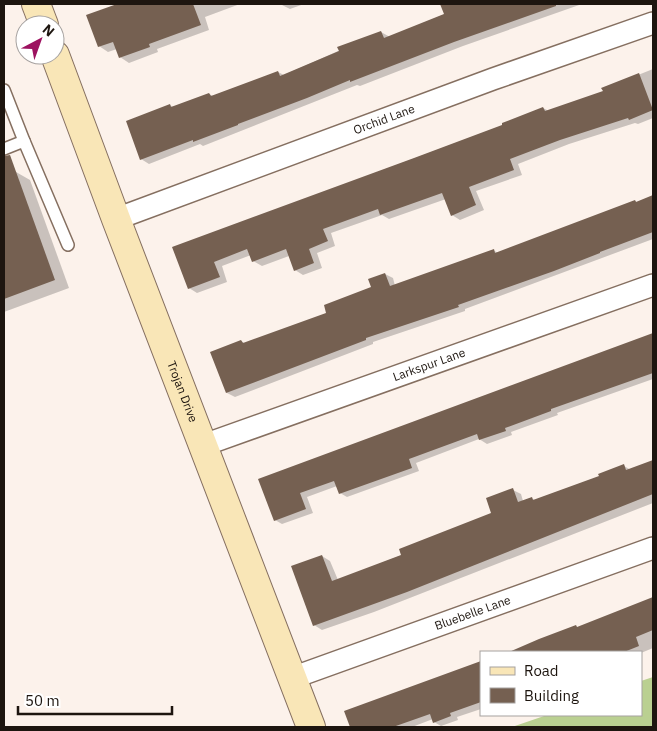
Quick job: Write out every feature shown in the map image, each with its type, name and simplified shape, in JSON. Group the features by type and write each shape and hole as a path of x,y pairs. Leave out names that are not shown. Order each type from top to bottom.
{"street":[{"name":"Orchid Lane","path":"116,218 493,79 653,23"},
{"name":"Trojan Drive","path":"59,65 311,727"},
{"name":"Larkspur Lane","path":"204,446 653,284"},
{"name":"Bluebelle Lane","path":"292,678 653,548"}],"lane":[{"path":"4,90 68,245"},
{"path":"4,149 24,141"}],"green space":[{"path":"653,677 653,727 512,727 544,716 642,716 642,681"}],"building":[{"path":"117,4 193,4 201,25 149,44 150,47 119,58 113,42 98,47 86,15"},
{"path":"440,4 556,4 556,6 454,42 350,82 350,80 238,125 140,160 126,121 170,104 171,107 209,93 211,96 278,71 280,76 339,51 337,47 381,31 384,38 444,14"},
{"path":"639,73 653,110 629,120 628,118 560,140 510,159 514,170 469,187 476,205 451,216 442,193 380,215 378,209 323,229 328,241 309,249 314,263 294,271 286,249 252,262 247,249 214,262 220,277 188,289 172,247 502,125 502,123 543,107 545,111 603,91 601,88"},
{"path":"10,155 55,280 4,299 4,156"},
{"path":"653,195 653,232 554,271 458,305 459,307 366,338 366,340 226,393 210,352 241,340 243,343 326,313 324,305 371,287 368,279 385,273 390,286 494,249 495,253 635,200 636,202"},
{"path":"653,333 653,373 551,409 551,411 505,428 506,431 479,440 477,434 409,459 412,468 339,494 334,481 300,493 306,509 274,521 258,479"},
{"path":"653,460 653,494 407,592 313,626 291,566 322,555 332,581 401,555 399,549 491,513 486,498 513,488 518,502 532,497 533,500 599,476 598,474 624,464 626,470"},
{"path":"653,597 653,630 636,637 639,646 626,651 511,651 576,625 577,627"},
{"path":"480,661 480,702 450,713 451,716 433,723 430,714 393,727 350,727 344,711"}]}
